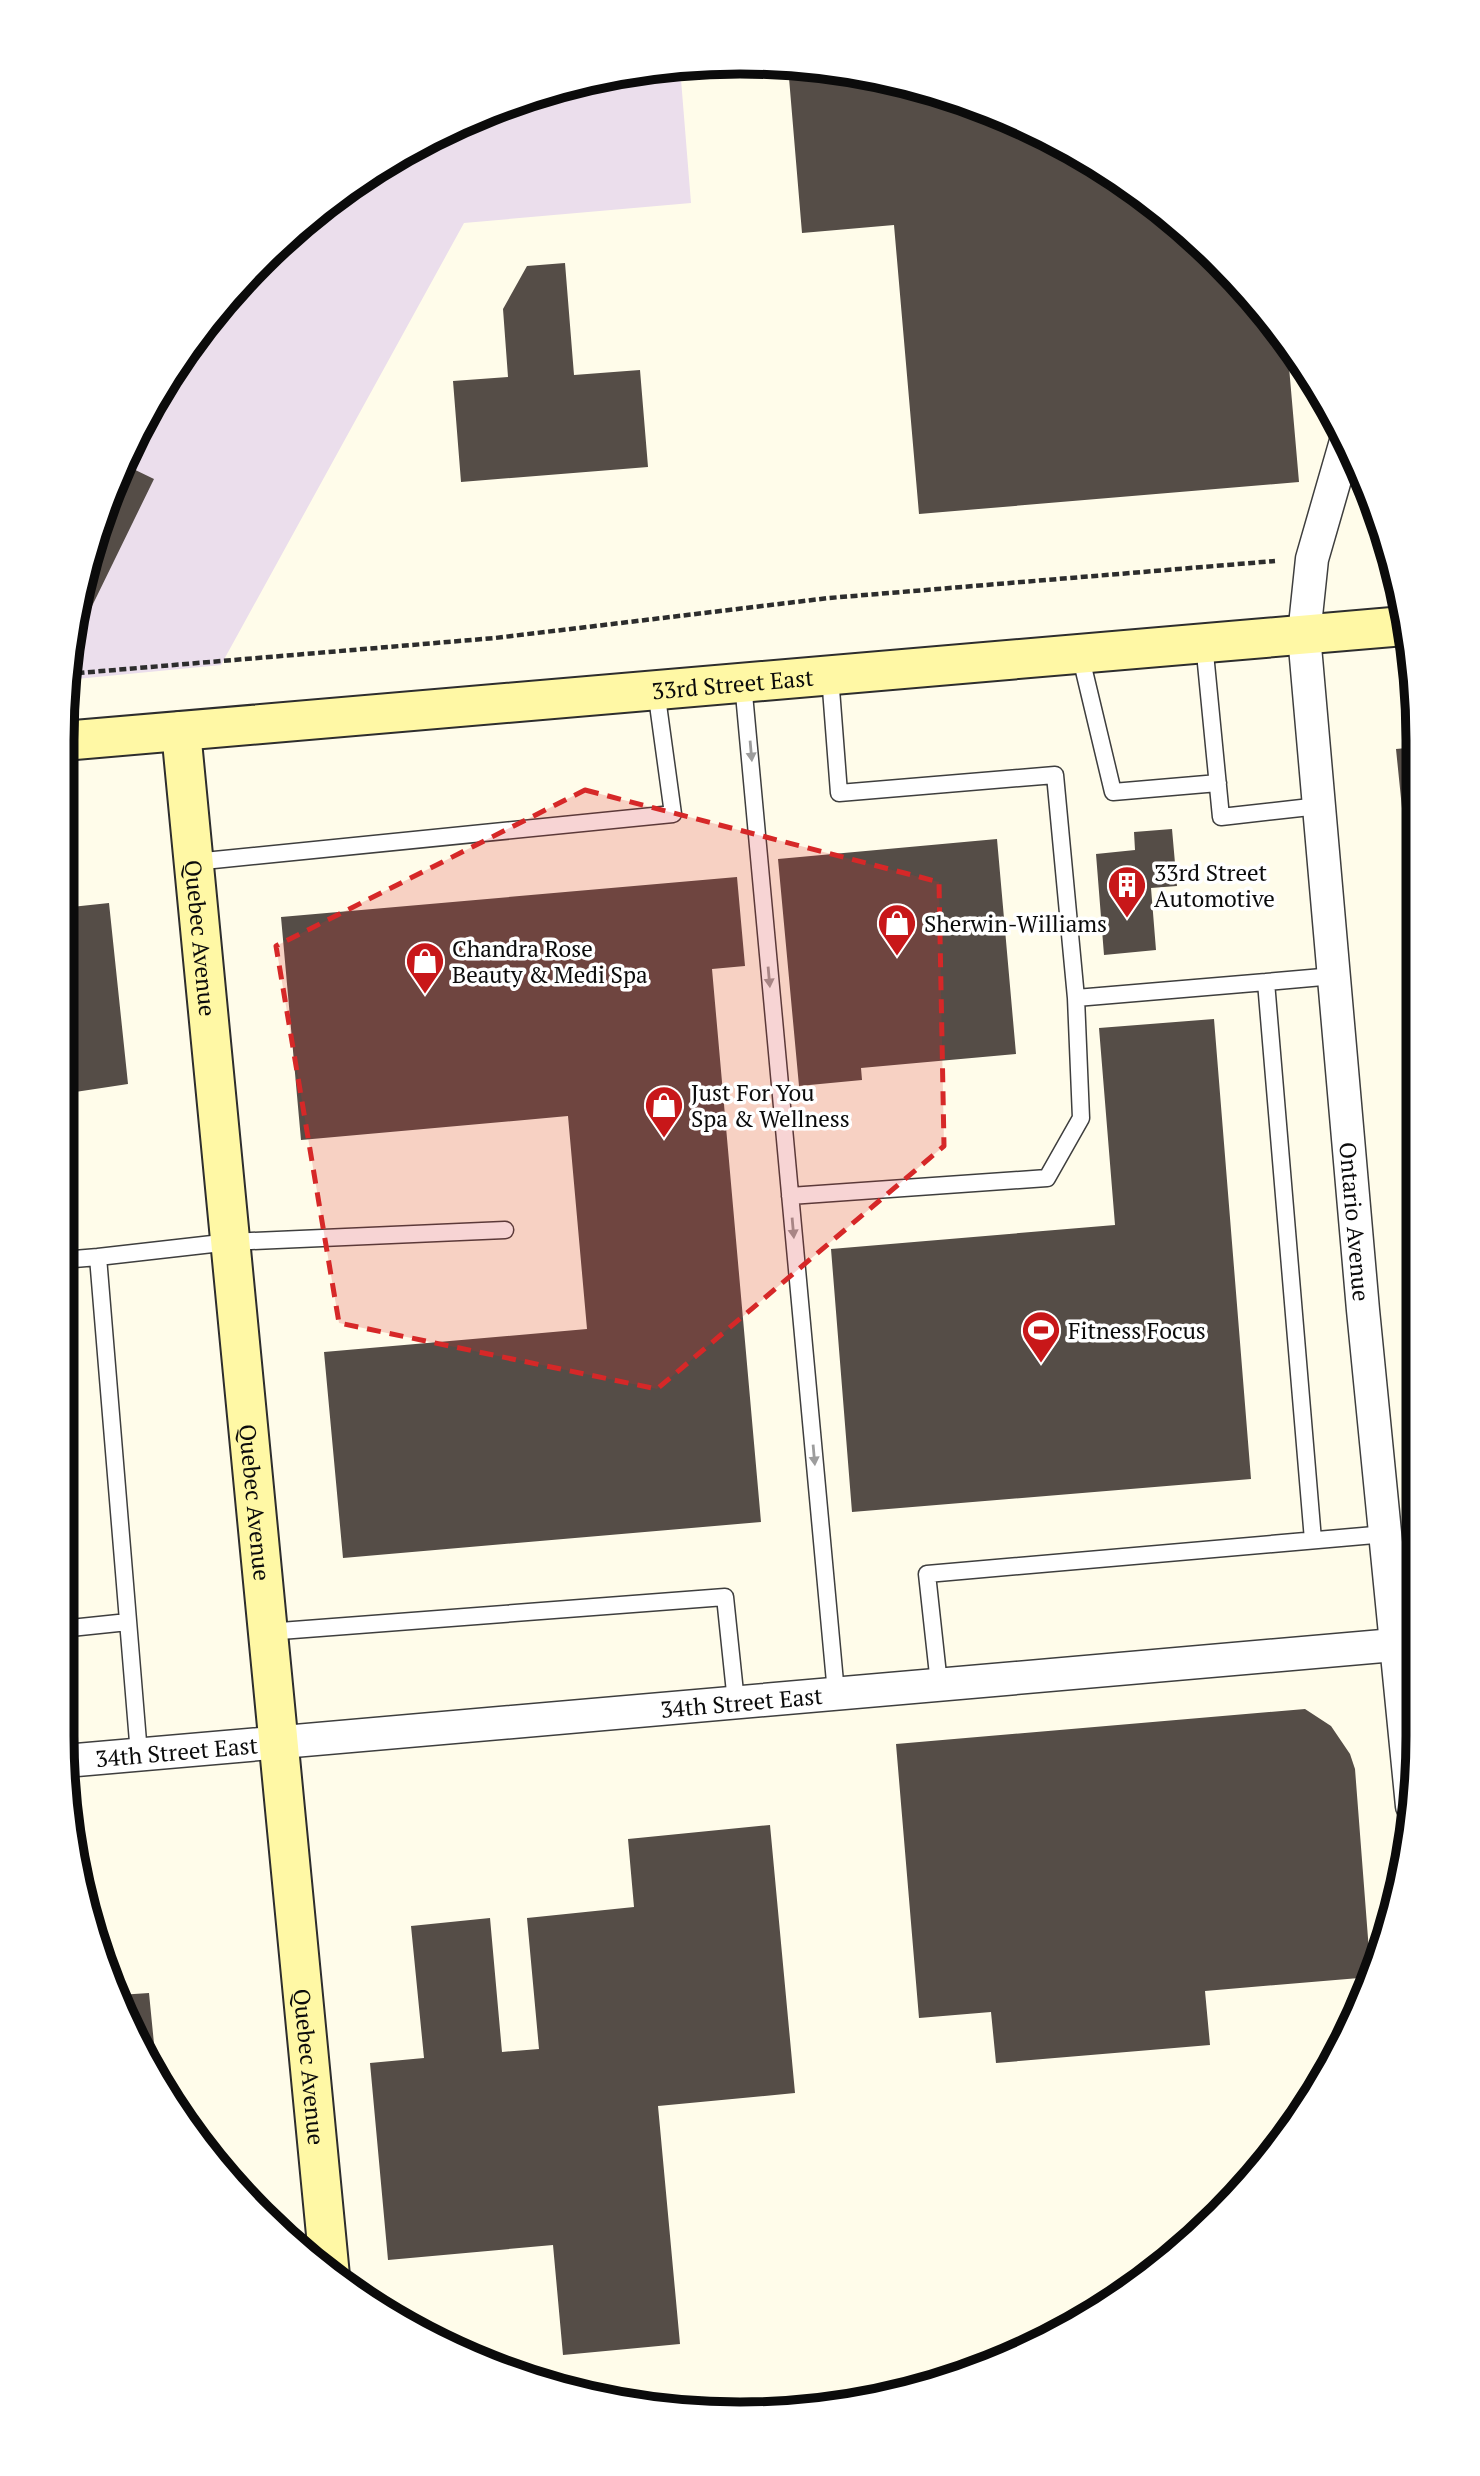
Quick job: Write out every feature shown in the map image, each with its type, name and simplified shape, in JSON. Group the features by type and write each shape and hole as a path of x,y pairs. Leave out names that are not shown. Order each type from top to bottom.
{"street":[{"name":"Ontario Avenue","path":"1342,454 1312,559 1304,635 1363,1310 1386,1534 1406,1634"},
{"name":"33rd Street East","path":"74,740 1397,627"},
{"name":"Quebec Avenue","path":"181,731 328,2260"},
{"name":"34th Street East","path":"75,1760 1406,1644"}],"lane":[{"path":"1204,643 1221,817 1319,806"},
{"path":"1080,654 1113,793 1217,783"},
{"path":"790,1196 1047,1178 1080,1118 1076,998 1055,775 839,793 830,676"},
{"path":"743,683 836,1693"},
{"path":"194,862 673,814 656,690"},
{"path":"1076,998 1334,976"},
{"path":"1266,982 1313,1540"},
{"path":"74,1259 230,1242 505,1230"},
{"path":"98,1257 139,1754"},
{"path":"939,1684 928,1574 1386,1534"},
{"path":"267,1632 725,1597 736,1702"},
{"path":"74,1628 128,1622"}],"path":[{"path":"77,673 495,638 830,598 1245,561 1312,559"}],"highlighted area":[{"path":"585,790 939,882 944,1146 657,1389 339,1323 276,946"}],"shaded area":[{"path":"681,76 691,203 464,223 221,665 77,679 86,610 96,567 124,485 163,407 211,334 269,269 334,211 407,163 445,142 485,124 567,96 610,86"}],"building":[{"path":"789,75 870,86 913,96 995,124 1035,142 1110,186 1146,211 1211,269 1269,334 1289,362 1299,482 919,514 894,225 802,233"},
{"path":"565,263 574,375 640,370 648,467 461,482 453,381 508,377 503,309 527,266"},
{"path":"132,468 154,479 84,623 96,567"},
{"path":"1406,748 1406,848 1396,749"},
{"name":"33rd Street Automotive","path":"1172,829 1177,886 1151,888 1156,950 1104,955 1096,854 1135,850 1134,832"},
{"name":"Sherwin-Williams","path":"997,839 1016,1054 861,1068 862,1080 799,1086 778,859"},
{"path":"737,877 745,966 712,969 761,1522 343,1558 324,1352 587,1329 568,1116 301,1140 281,917"},
{"path":"109,903 128,1084 74,1092 74,907"},
{"name":"Fitness Focus","path":"1214,1019 1251,1479 852,1512 831,1249 1115,1225 1099,1028"},
{"path":"1305,1709 1331,1726 1350,1754 1355,1769 1369,1955 1361,1978 1205,1991 1210,2045 996,2063 991,2012 919,2018 896,1744"},
{"path":"770,1825 795,2093 658,2106 680,2344 563,2355 553,2245 388,2260 370,2063 424,2058 411,1926 490,1918 502,2052 539,2049 527,1918 634,1907 628,1839"},
{"path":"149,1993 155,2055 142,2031 126,1995"}],"place":[{"name":"33rd Street Automotive","path":"1127,919"},
{"name":"Sherwin-Williams","path":"897,957"},
{"name":"Chandra Rose Beauty & Medi Spa","path":"425,995"},
{"name":"Just For You Spa & Wellness","path":"664,1139"},
{"name":"Fitness Focus","path":"1041,1364"}]}
